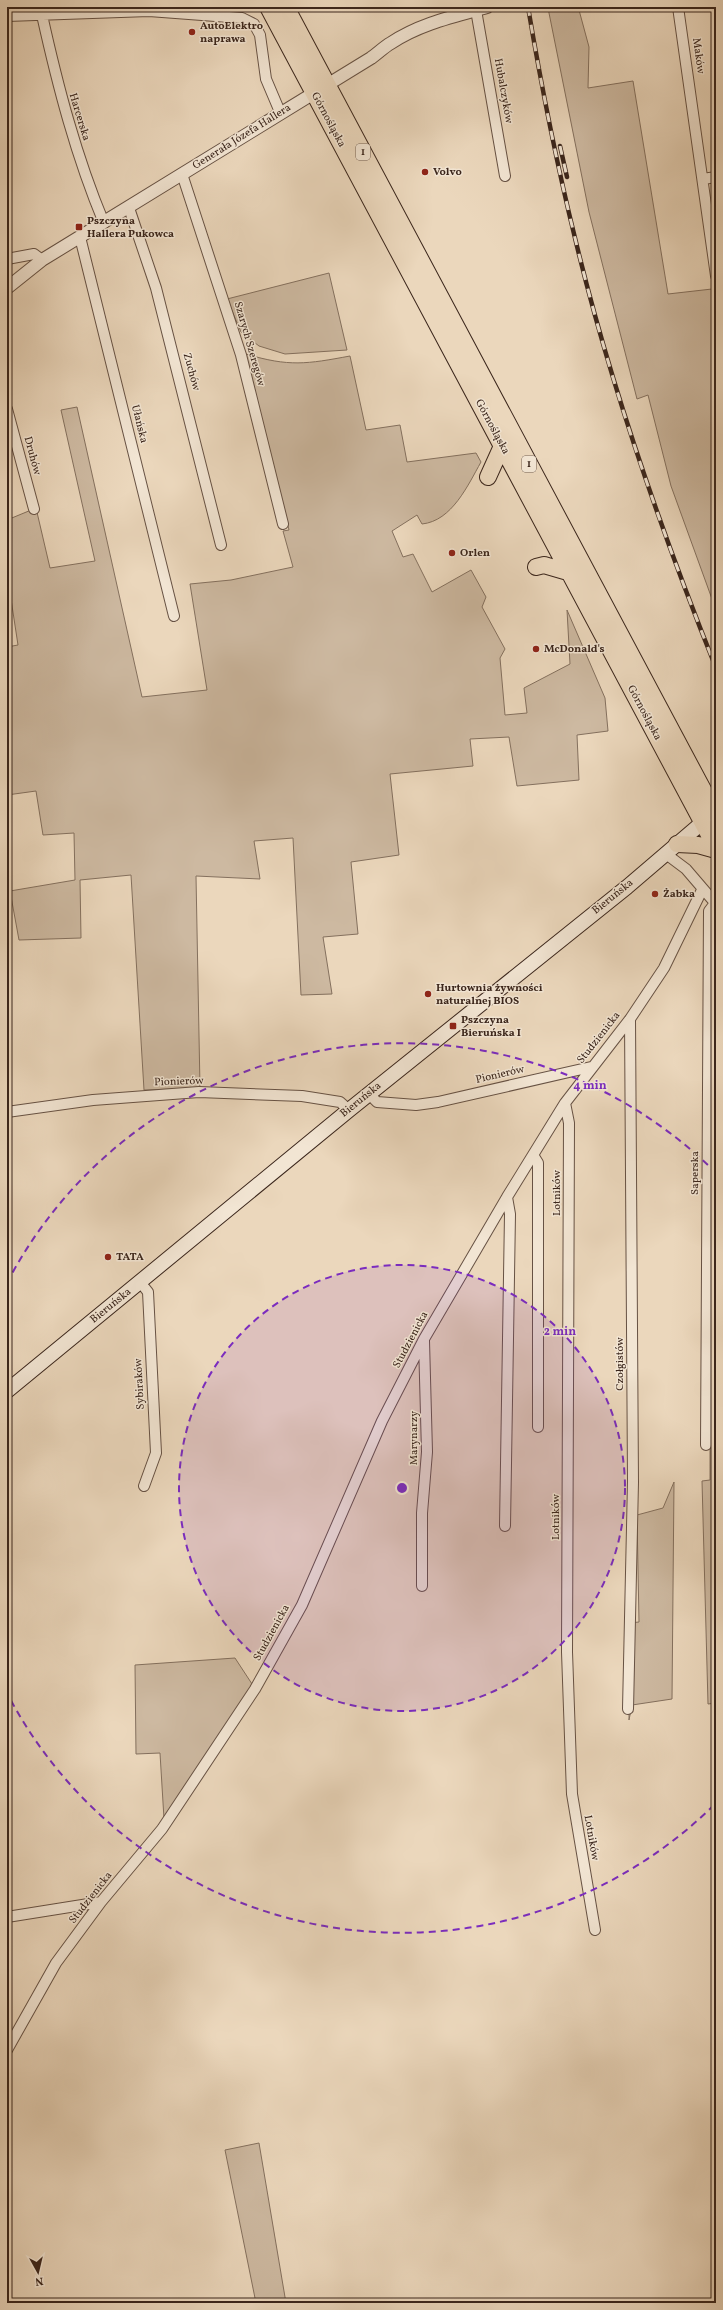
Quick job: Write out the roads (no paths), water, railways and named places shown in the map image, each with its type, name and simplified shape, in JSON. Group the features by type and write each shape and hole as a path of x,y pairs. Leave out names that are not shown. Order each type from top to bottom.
{"main road":[{"name":"Górnośląska","path":"268,7 568,572 712,815"},
{"name":"Górnośląska","path":"286,7 699,782 712,815 716,849"},
{"path":"488,477 502,446"},
{"path":"536,567 544,565 568,572"},
{"path":"699,782 716,787"},
{"name":"Bieruńska","path":"7,1391 349,1110 712,815"},
{"path":"672,849 698,845 716,849"}],"street":[{"name":"Maków","path":"678,7 716,276"},
{"name":"Generała Józefa Hallera","path":"7,288 42,260 129,208 280,112 410,33 482,8"},
{"name":"Hubalczyków","path":"482,8 505,176"},
{"path":"7,16 149,11 242,18 254,24 260,34 266,79 280,112"},
{"name":"Harcerska","path":"42,15 60,95 83,170 104,223"},
{"name":"Szarych Szeregów","path":"182,174 241,355 283,524"},
{"path":"703,179 716,177"},
{"name":"Zuchów","path":"129,208 156,288 221,545"},
{"name":"Ułańska","path":"80,237 174,616"},
{"path":"7,259 34,254 42,260"},
{"name":"Druhów","path":"7,409 34,509"},
{"path":"672,849 702,890 715,903"},
{"name":"Studzienicka","path":"7,2050 56,1964 101,1902 162,1829 255,1689 302,1605 382,1421 424,1339 532,1155 565,1103 591,1067 630,1018 664,968 702,890"},
{"name":"Saperska","path":"706,1445 709,911 715,903"},
{"name":"Czołgistów","path":"628,1709 633,1482 630,1018"},
{"name":"Pionierów","path":"369,1094 377,1102 416,1105 591,1067"},
{"name":"Pionierów","path":"7,1112 93,1100 198,1092 302,1096 340,1102 349,1110"},
{"name":"Lotników","path":"565,1103 569,1123 567,1652 572,1794 595,1930"},
{"name":"Lotników","path":"532,1155 538,1163 538,1427"},
{"path":"505,1526 510,1214 507,1197"},
{"name":"Sybiraków","path":"140,1282 148,1292 156,1453 144,1486"},
{"name":"Marynarzy","path":"422,1586 422,1513 427,1452 424,1339"},
{"path":"7,1917 101,1902"}],"railway":[{"path":"528,7 561,180 604,347 620,401 656,509 716,668"},
{"path":"560,146 567,177"}],"place":[{"name":"AutoElektro naprawa","path":"192,32"},
{"name":"Volvo","path":"425,172"},
{"name":"Pszczyna Hallera Pukowca","path":"79,227"},
{"name":"Orlen","path":"452,553"},
{"name":"McDonald's","path":"536,649"},
{"name":"Żabka","path":"655,894"},
{"name":"Hurtownia żywności naturalnej BIOS","path":"428,994"},
{"name":"Pszczyna Bieruńska I","path":"453,1026"},
{"name":"TATA","path":"108,1257"}]}
